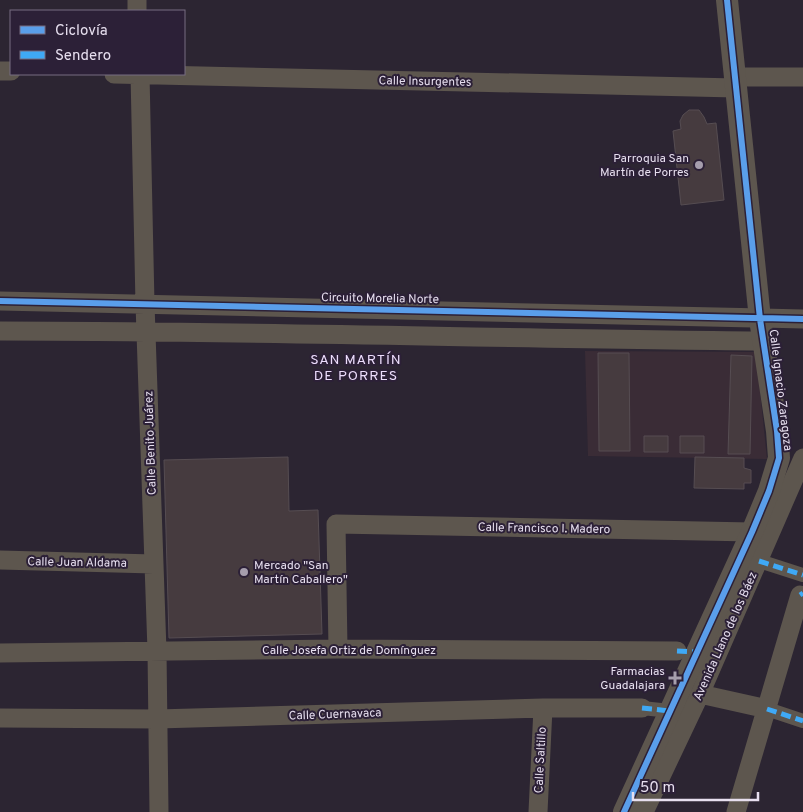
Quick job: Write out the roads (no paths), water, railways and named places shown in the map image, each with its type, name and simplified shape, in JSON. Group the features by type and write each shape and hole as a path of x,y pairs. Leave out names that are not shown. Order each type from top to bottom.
{"street":[{"name":"Calle Ignacio Zaragoza","path":"624,812 670,711 688,652 752,532 769,491 779,458 777,432 760,319 727,0"},
{"name":"Calle Benito Juárez","path":"140,75 160,812"},
{"name":"Calle Insurgentes","path":"185,75 736,83 803,77"},
{"name":"Circuito Morelia Norte","path":"0,301 803,319"},
{"path":"654,316 655,340"},
{"path":"0,331 146,331 763,341"},
{"name":"Avenida Llano de los Báez","path":"644,812 700,694 803,460"},
{"name":"Calle Francisco I. Madero","path":"338,649 336,524 752,532"},
{"name":"Calle Juan Aldama","path":"0,560 154,564"},
{"path":"759,561 803,575"},
{"path":"736,812 802,594"},
{"name":"Calle Josefa Ortiz de Domínguez","path":"0,653 338,649 688,652"},
{"path":"700,694 767,708 803,721"},
{"name":"Calle Cuernavaca","path":"0,718 158,719 543,708 642,708 670,711"},
{"name":"Calle Saltillo","path":"538,812 543,708"}],"place":[{"name":"Parroquia San Martín de Porres","path":"699,165"},
{"name":"Mercado \"San Martín Caballero\"","path":"244,572"},
{"name":"Farmacias Guadalajara","path":"675,678"}],"district":[{"name":"SAN MARTÍN DE PORRES","path":"356,368"}]}
